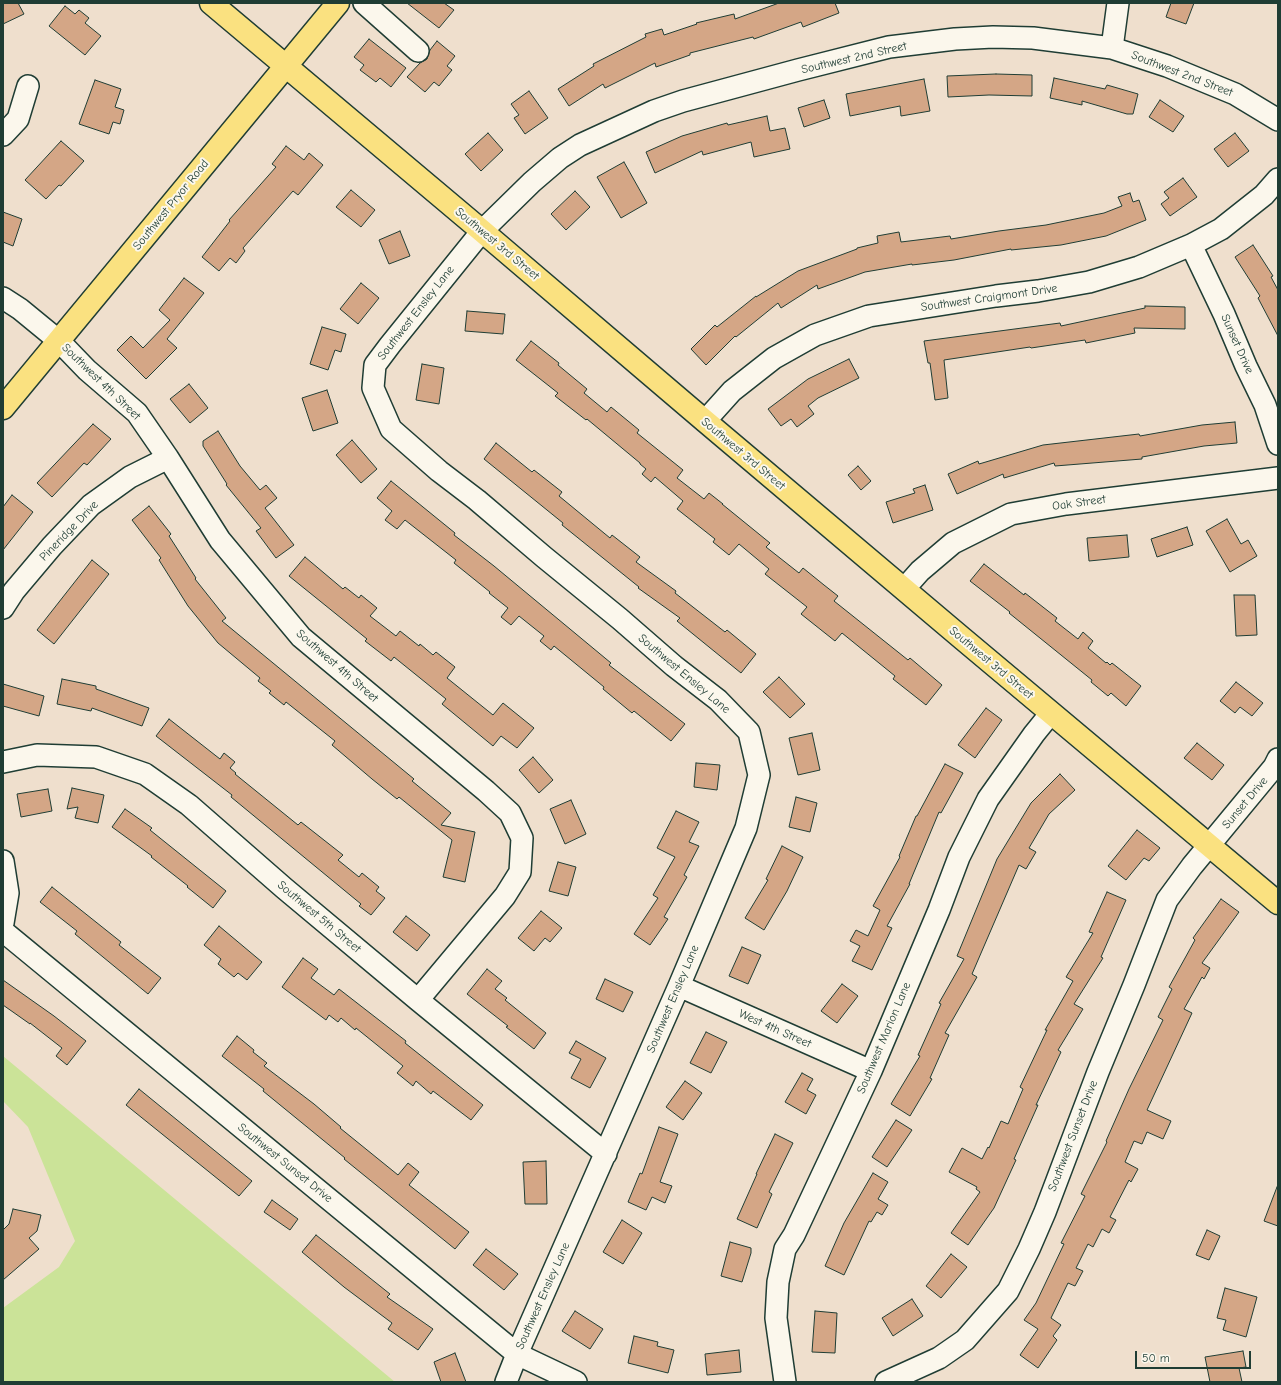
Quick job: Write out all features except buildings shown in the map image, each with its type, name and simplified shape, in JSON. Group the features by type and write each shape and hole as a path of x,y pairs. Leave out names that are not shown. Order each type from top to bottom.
{"main road":[{"name":"Southwest 3rd Street","path":"211,3 482,231 705,422 1278,902"},
{"name":"Southwest Pryor Road","path":"3,408 338,3"}],"street":[{"path":"364,3 418,51"},
{"path":"1112,48 1118,3"},
{"name":"Southwest 2nd Street","path":"482,231 532,182 565,155 580,145 635,119 683,102 798,70 889,47 955,39 1011,37 1033,38 1112,48 1167,66 1222,88 1235,94 1278,120"},
{"path":"3,135 18,119 28,86"},
{"name":"Southwest Craigmont Drive","path":"705,422 732,391 774,358 814,335 869,316 1089,282 1139,267 1191,245 1221,229 1264,195 1278,179"},
{"name":"Southwest Ensley Lane","path":"482,231 394,339 375,365 373,388 391,429 439,471 477,500 674,666 718,700 749,732 759,775 746,828 679,986 506,1382"},
{"name":"Sunset Drive","path":"1191,245 1265,405 1278,444"},
{"name":"Southwest 4th Street","path":"3,298 20,309 59,341 87,370 137,413 168,458 220,540 301,637 486,791 510,813 522,838 520,872 505,896 418,1000"},
{"name":"Pineridge Drive","path":"3,608 14,591 52,546 91,506 130,477 168,458"},
{"name":"Oak Street","path":"904,589 920,571 953,543 1011,514 1066,504 1278,478"},
{"name":"Southwest Marion Lane","path":"785,1382 776,1318 778,1282 785,1249 797,1228 871,1071 939,910 959,856 988,799 1034,734 1051,713"},
{"name":"Southwest 5th Street","path":"3,762 37,755 96,757 145,774 189,805 284,888 606,1154"},
{"name":"Sunset Drive","path":"1209,845 1274,767 1278,759"},
{"name":"Southwest Sunset Drive","path":"886,1382 940,1358 965,1340 1008,1291 1029,1249 1045,1212 1098,1072 1167,900 1209,845"},
{"path":"3,860 8,893 3,923"},
{"name":"Southwest Sunset Drive","path":"3,932 517,1354 576,1382"},
{"name":"West 4th Street","path":"679,986 871,1071"}],"green space":[{"path":"3,1056 395,1382 3,1382 3,1308 59,1267 75,1241 28,1127 3,1101"}]}
